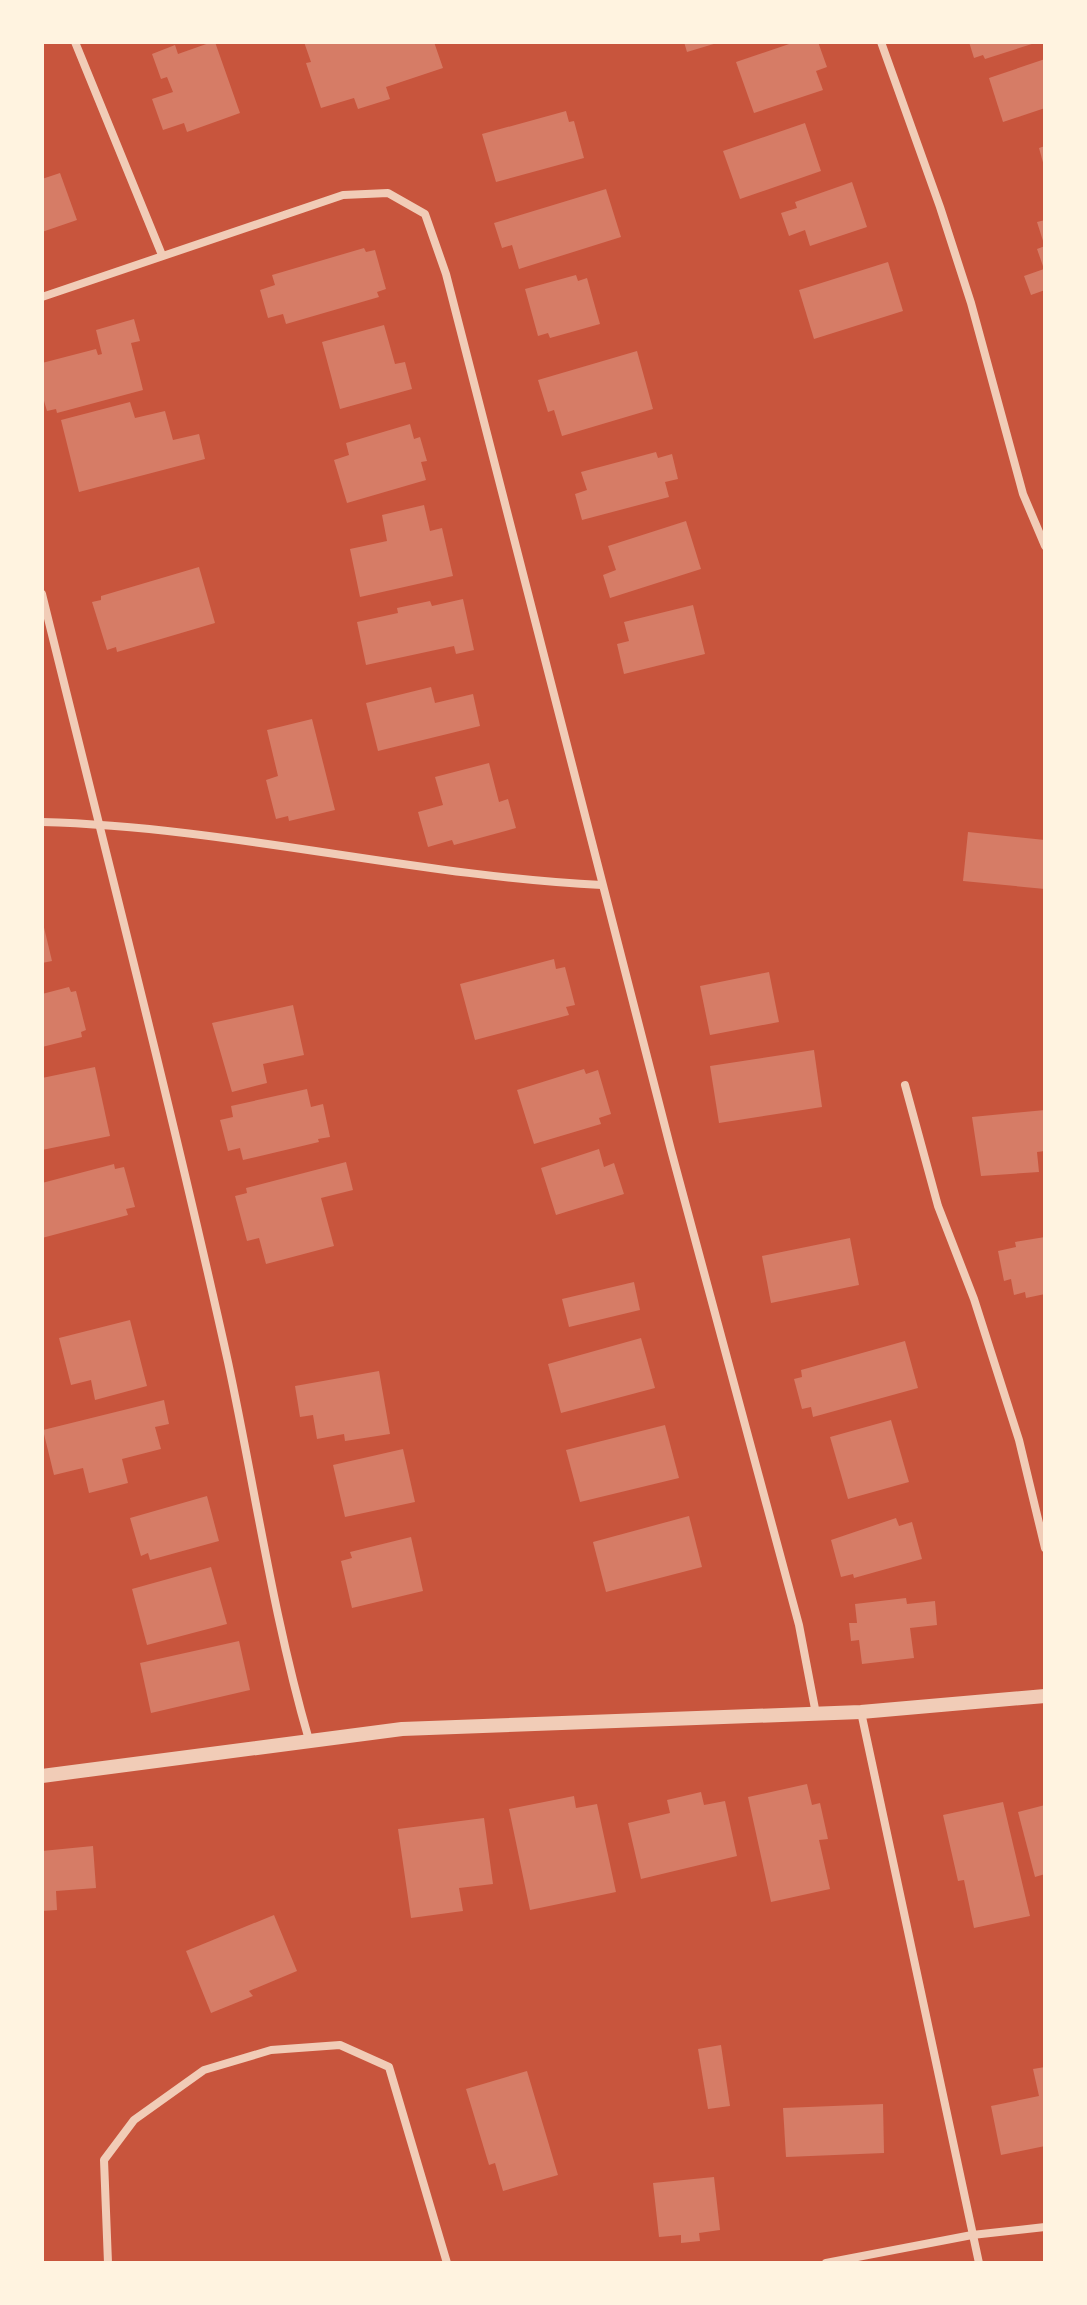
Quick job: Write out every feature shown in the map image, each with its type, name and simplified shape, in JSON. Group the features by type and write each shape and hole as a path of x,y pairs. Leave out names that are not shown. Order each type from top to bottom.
{"street":[{"path":"75,42 162,255"},
{"path":"881,42 940,207 1023,494 1045,546"},
{"path":"42,297 343,195 388,193 425,214 446,274 602,885 791,1595 816,1714"},
{"path":"42,594 225,1351 249,1481 309,1740"},
{"path":"42,822 259,842 505,879 602,885"},
{"path":"905,1085 938,1206 974,1299 1019,1440 1045,1548"},
{"path":"42,1776 309,1740 493,1724 861,1712 1045,1696"},
{"path":"861,1712 979,2263"},
{"path":"108,2263 104,2160 134,2120 204,2070 271,2050 340,2045 389,2067 447,2263"},
{"path":"826,2263 972,2235 1045,2227"}],"building":[{"path":"215,42 240,113 187,132 184,123 163,130 152,99 173,92 167,77 161,79 152,54 175,45 178,54"},
{"path":"304,42 434,42 443,68 386,87 390,99 358,109 354,98 321,108 306,63 311,62"},
{"path":"684,42 717,42 717,43 687,52"},
{"path":"795,42 818,42 827,67 816,71 823,90 754,113 736,62"},
{"path":"969,42 1035,43 985,59 983,55 974,58"},
{"path":"1045,59 1045,108 1003,122 989,78"},
{"path":"566,111 569,122 574,121 584,158 496,182 482,134"},
{"path":"805,123 821,171 740,199 723,151"},
{"path":"1045,146 1045,166 1044,166 1039,148"},
{"path":"60,173 77,220 42,232 42,179"},
{"path":"852,182 867,227 810,246 805,230 789,236 781,213 797,208 795,202"},
{"path":"606,189 621,237 519,269 512,245 502,248 494,223"},
{"path":"1045,220 1045,244 1044,244 1037,222"},
{"path":"1045,246 1045,290 1031,295 1024,276 1044,269 1037,249"},
{"path":"364,248 366,252 375,250 386,289 377,292 379,297 286,324 283,314 268,318 260,290 275,285 272,275"},
{"path":"888,262 903,311 814,339 799,290"},
{"path":"576,275 578,281 587,278 600,324 550,338 548,333 538,336 525,289"},
{"path":"134,319 140,341 131,343 143,390 57,413 56,409 47,411 42,394 42,363 96,349 98,355 102,354 96,330"},
{"path":"384,325 395,364 405,362 412,389 340,409 322,342"},
{"path":"637,351 653,409 562,436 554,410 548,412 538,380"},
{"path":"130,402 135,418 165,411 173,440 199,434 205,459 79,492 61,420"},
{"path":"410,424 414,439 420,437 427,461 421,462 426,480 347,503 334,460 349,455 346,443"},
{"path":"656,452 658,458 672,454 678,479 665,482 669,497 582,520 575,494 587,490 581,472"},
{"path":"424,505 430,531 442,528 453,576 360,597 350,549 387,541 382,515"},
{"path":"686,521 701,569 610,598 603,575 616,570 608,546"},
{"path":"199,567 215,623 117,652 116,647 107,650 92,602 101,600 101,596"},
{"path":"463,599 474,650 456,654 454,646 366,665 357,622 398,613 397,608 430,601 432,606"},
{"path":"693,605 705,654 624,674 617,644 629,641 624,622"},
{"path":"431,687 435,703 473,694 480,726 378,751 366,703"},
{"path":"312,719 335,810 289,821 288,816 276,819 266,780 278,776 267,730"},
{"path":"489,763 499,802 508,799 516,828 454,845 452,840 428,847 418,812 443,805 435,777"},
{"path":"968,832 1045,840 1045,889 963,881"},
{"path":"42,919 52,961 42,963"},
{"path":"554,959 556,969 565,967 575,1005 566,1007 569,1015 475,1040 460,984"},
{"path":"769,972 779,1022 710,1035 700,986"},
{"path":"69,987 71,992 76,991 86,1030 81,1032 82,1037 42,1047 42,994"},
{"path":"293,1005 304,1055 263,1064 267,1083 232,1092 212,1023"},
{"path":"814,1050 822,1107 719,1123 710,1066"},
{"path":"95,1067 110,1136 42,1150 42,1078"},
{"path":"584,1069 586,1074 598,1070 611,1114 599,1118 601,1124 534,1144 517,1090"},
{"path":"307,1089 311,1107 323,1104 330,1137 243,1160 240,1148 228,1151 220,1120 233,1117 231,1106"},
{"path":"1045,1110 1045,1151 1037,1152 1039,1172 981,1176 972,1117"},
{"path":"599,1149 604,1167 614,1163 624,1194 556,1215 541,1168"},
{"path":"346,1162 353,1190 321,1198 334,1246 266,1264 259,1238 247,1241 235,1196 247,1193 246,1188"},
{"path":"114,1164 115,1169 124,1167 135,1207 126,1209 128,1215 42,1238 42,1183"},
{"path":"1045,1237 1045,1294 1026,1298 1025,1292 1014,1295 1011,1279 1004,1281 998,1251 1016,1247 1015,1242"},
{"path":"850,1238 859,1285 771,1303 762,1256"},
{"path":"634,1282 640,1310 569,1327 562,1299"},
{"path":"130,1320 147,1386 95,1400 91,1380 71,1385 59,1338"},
{"path":"641,1338 655,1388 561,1413 548,1364"},
{"path":"905,1341 918,1388 813,1417 811,1407 802,1409 794,1379 802,1377 801,1370"},
{"path":"379,1371 390,1434 345,1441 344,1434 317,1439 313,1415 300,1417 295,1386"},
{"path":"164,1400 169,1424 155,1427 161,1449 122,1459 128,1483 89,1493 83,1468 54,1475 43,1430"},
{"path":"891,1420 909,1482 848,1499 830,1437"},
{"path":"665,1425 679,1478 580,1502 566,1450"},
{"path":"403,1449 415,1502 345,1517 333,1465"},
{"path":"207,1496 219,1541 150,1560 148,1553 141,1556 130,1518"},
{"path":"689,1516 702,1567 606,1592 593,1542"},
{"path":"896,1518 899,1526 912,1522 922,1559 854,1578 853,1574 841,1577 831,1540"},
{"path":"411,1537 423,1591 352,1608 341,1561 352,1558 350,1552"},
{"path":"211,1567 227,1624 147,1645 132,1589"},
{"path":"906,1598 907,1604 935,1601 937,1625 910,1628 914,1658 862,1664 859,1640 851,1641 849,1623 857,1623 855,1604"},
{"path":"239,1641 250,1690 151,1713 140,1663"},
{"path":"807,1784 812,1805 820,1803 828,1839 819,1840 830,1889 771,1902 748,1797"},
{"path":"701,1792 704,1805 725,1801 737,1856 641,1879 628,1823 670,1813 667,1800"},
{"path":"574,1796 576,1808 597,1804 616,1892 530,1910 509,1809"},
{"path":"1003,1802 1030,1916 974,1928 964,1880 958,1881 943,1815"},
{"path":"1045,1805 1045,1874 1035,1877 1018,1812"},
{"path":"484,1818 493,1884 459,1888 463,1911 411,1918 398,1829"},
{"path":"93,1846 96,1888 56,1891 57,1910 42,1911 42,1851"},
{"path":"274,1915 297,1971 249,1991 253,1996 211,2013 186,1951"},
{"path":"721,2045 730,2106 708,2109 698,2049"},
{"path":"1045,2067 1045,2146 1001,2155 991,2106 1039,2096 1033,2069"},
{"path":"527,2071 558,2175 503,2191 495,2163 489,2165 466,2089"},
{"path":"883,2104 884,2153 786,2157 783,2108"},
{"path":"714,2177 720,2230 699,2233 700,2241 681,2243 681,2235 659,2237 653,2183"}]}
